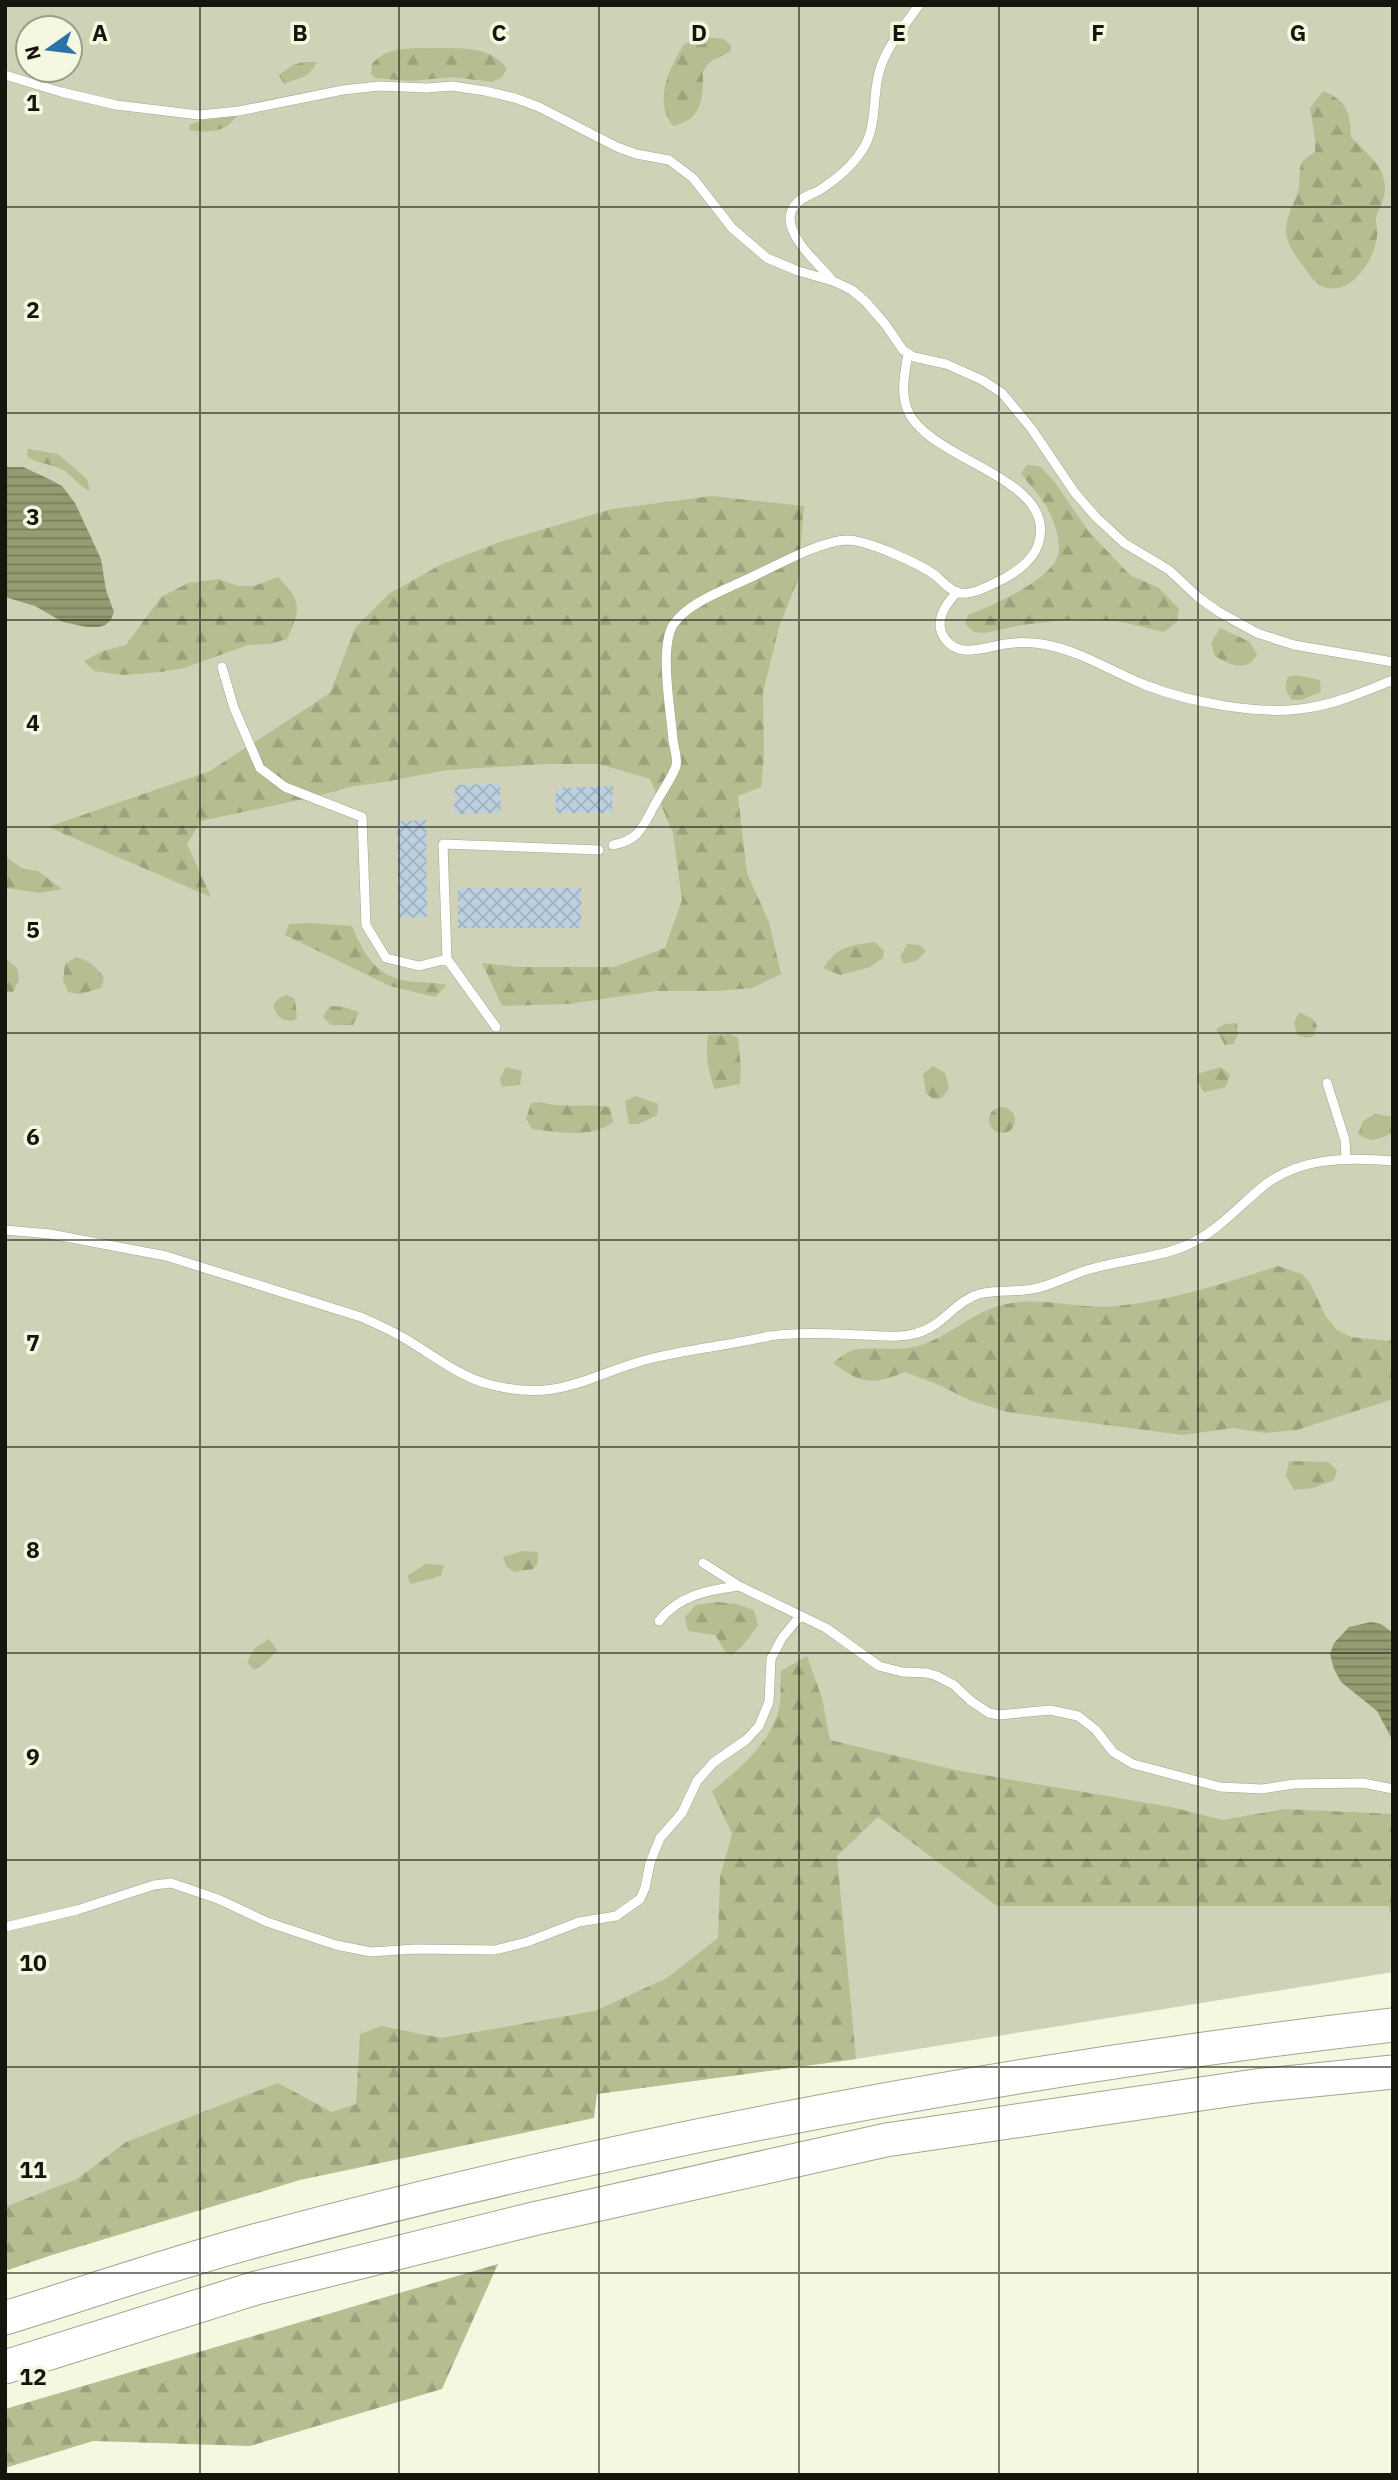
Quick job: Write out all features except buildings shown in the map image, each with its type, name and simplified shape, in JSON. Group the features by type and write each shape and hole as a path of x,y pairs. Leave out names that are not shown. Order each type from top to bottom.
{"highway":[{"path":"5,2318 255,2241 586,2160 883,2098 1239,2043 1393,2025"},
{"path":"5,2367 256,2288 533,2219 886,2140 1255,2086 1393,2072"}],"lane":[{"path":"833,281 799,243 792,231 791,210 852,164 862,151 869,139 875,115 876,84 885,55 919,5"},
{"path":"5,75 61,92 116,104 199,115 239,111 379,86 452,86 485,91 539,107 598,139 626,150 669,160 693,177 713,206 754,249 780,264 852,290 866,302 908,354 946,364 982,380 1002,393 1031,428 1075,493 1096,517 1124,543 1169,570 1219,612 1258,633 1294,645 1393,662"},
{"path":"613,845 629,841 640,831 676,765 666,683 672,627 681,615 715,593 802,554 848,540 865,544 923,568 957,592 964,593 992,585 1019,569 1036,550 1042,525 1035,509 1015,490 924,432 908,412 904,392 908,354"},
{"path":"957,592 941,614 940,624 945,639 961,650 1016,643 1054,647 1085,657 1147,686 1225,705 1271,711 1308,708 1335,702 1393,680"},
{"path":"222,667 234,708 260,768 285,788 362,817 366,925 386,958 419,966 447,959"},
{"path":"496,1027 447,959 443,844 599,850"},
{"path":"1328,1083 1343,1132 1346,1158"},
{"path":"5,1230 71,1238 178,1260 361,1317 385,1327 438,1360 485,1383 507,1388 550,1391 570,1388 650,1359 788,1333 880,1336 920,1333 935,1325 960,1303 982,1293 1037,1288 1085,1270 1168,1252 1187,1245 1223,1224 1263,1186 1314,1163 1346,1158 1393,1161"},
{"path":"703,1563 739,1586 838,1636 869,1661 902,1672 937,1675 989,1713 999,1716 1050,1710 1078,1716 1096,1730 1113,1752 1133,1764 1220,1787 1262,1789 1294,1784 1363,1783 1393,1789"},
{"path":"659,1620 678,1602 706,1592 739,1586"},
{"path":"5,1927 77,1910 154,1885 171,1883 218,1899 267,1922 336,1945 371,1952 495,1950 527,1942 579,1922 617,1916 639,1899 660,1838 682,1813 697,1781 714,1762 746,1740 759,1726 769,1702 771,1660 782,1638 800,1616"}],"shaded area":[{"path":"5,5 1393,5 1393,1972 856,2059 597,2094 5,2259"},
{"path":"5,467 23,467 49,479 62,486 75,503 101,559 106,590 114,612 105,625 87,627 63,622 35,606 5,597"},
{"path":"1371,1622 1381,1624 1393,1633 1393,1741 1377,1711 1341,1682 1330,1654 1334,1643 1349,1627"}],"green space":[{"path":"703,37 724,39 731,45 731,51 706,66 703,72 702,97 697,110 688,120 673,126 664,106 665,85 684,44"},
{"path":"416,48 478,51 499,60 507,69 502,77 492,82 453,77 411,81 375,78 371,74 372,64 386,53"},
{"path":"317,62 307,75 284,84 279,75 293,65"},
{"path":"1323,91 1343,104 1350,121 1351,137 1377,164 1385,190 1376,217 1375,245 1366,265 1351,282 1332,289 1321,286 1312,278 1292,250 1286,233 1288,217 1299,187 1300,167 1304,160 1315,152 1310,108"},
{"path":"236,116 222,129 189,130 190,125 202,120"},
{"path":"28,449 58,454 87,479 90,491 64,470 31,459 27,456"},
{"path":"1027,465 1040,466 1054,481 1089,532 1130,575 1159,588 1179,609 1177,622 1164,632 1117,621 1073,619 985,633 974,632 965,624 968,615 1021,590 1047,572 1059,551 1050,514 1021,473"},
{"path":"712,496 804,506 798,579 779,627 763,693 764,755 761,787 738,796 747,873 769,922 781,974 752,988 656,991 569,1004 502,1006 482,963 519,967 614,967 665,948 682,900 673,833 650,779 599,764 447,770 353,786 201,821 187,844 211,897 48,827 210,771 330,693 355,628 390,593 442,564 500,542 612,509"},
{"path":"278,577 292,593 297,606 295,620 287,639 270,644 248,645 184,668 161,672 123,675 94,671 84,661 103,651 126,645 161,597 188,583 218,579 238,586 254,586"},
{"path":"1220,628 1250,642 1257,654 1249,664 1238,666 1215,656 1211,643"},
{"path":"1296,675 1320,680 1321,692 1301,700 1292,700 1286,683 1288,677"},
{"path":"5,856 23,869 38,871 62,889 40,893 5,888"},
{"path":"289,924 352,926 374,964 391,976 401,980 447,985 435,997 390,986 285,935"},
{"path":"875,942 884,951 883,958 870,967 840,975 823,968 834,955 845,948"},
{"path":"907,944 920,945 926,951 916,961 904,964 900,957"},
{"path":"76,957 89,962 98,970 104,978 101,988 80,994 68,992 63,980 65,964"},
{"path":"5,958 17,968 19,980 13,992 5,991"},
{"path":"287,995 295,999 297,1019 285,1020 274,1009 273,1005 279,998"},
{"path":"330,1006 359,1012 353,1025 331,1025 323,1017"},
{"path":"1299,1012 1313,1019 1317,1026 1314,1036 1306,1038 1297,1035 1294,1023"},
{"path":"1237,1023 1238,1035 1233,1044 1225,1045 1216,1029 1225,1024"},
{"path":"729,1034 738,1038 740,1084 715,1089 708,1062 708,1035"},
{"path":"933,1066 945,1073 949,1088 942,1098 933,1099 926,1093 923,1074"},
{"path":"506,1067 522,1071 520,1085 502,1087 500,1079"},
{"path":"1221,1067 1230,1075 1226,1087 1205,1092 1198,1083 1197,1074"},
{"path":"636,1096 658,1104 657,1115 639,1124 629,1124 625,1101"},
{"path":"531,1103 610,1107 613,1122 595,1131 585,1132 563,1133 532,1129 526,1119"},
{"path":"1002,1107 1011,1111 1015,1120 1011,1129 1002,1133 993,1129 989,1120 993,1111"},
{"path":"1375,1114 1393,1117 1393,1132 1375,1139 1362,1137 1358,1134 1363,1121"},
{"path":"1278,1266 1302,1274 1310,1283 1326,1317 1337,1330 1351,1337 1393,1340 1393,1399 1297,1430 1265,1433 1233,1428 1183,1435 1007,1412 969,1400 905,1372 868,1381 852,1376 833,1363 846,1353 856,1350 907,1348 926,1343 982,1313 1006,1304 1034,1302 1118,1306 1199,1290"},
{"path":"1289,1461 1328,1462 1337,1470 1334,1480 1313,1488 1294,1490 1286,1476"},
{"path":"522,1551 538,1552 538,1563 533,1569 514,1572 506,1566 503,1557"},
{"path":"426,1564 444,1565 441,1576 411,1584 407,1576"},
{"path":"717,1602 754,1610 758,1625 732,1655 726,1653 715,1635 688,1631 685,1617 696,1605"},
{"path":"269,1639 277,1650 254,1670 247,1662 255,1648"},
{"path":"807,1656 822,1698 830,1740 955,1770 1171,1807 1223,1820 1285,1809 1393,1814 1393,1922 1389,1906 997,1906 878,1817 837,1856 856,2059 597,2094 594,2118 300,2180 5,2271 5,2207 77,2179 126,2142 278,2083 332,2112 356,2104 360,2034 381,2026 441,2038 595,2011 667,1978 718,1938 720,1877 732,1834 712,1791 758,1748 772,1728 779,1711 781,1671"},
{"path":"498,2264 442,2389 250,2446 93,2441 5,2468 5,2409"}]}
